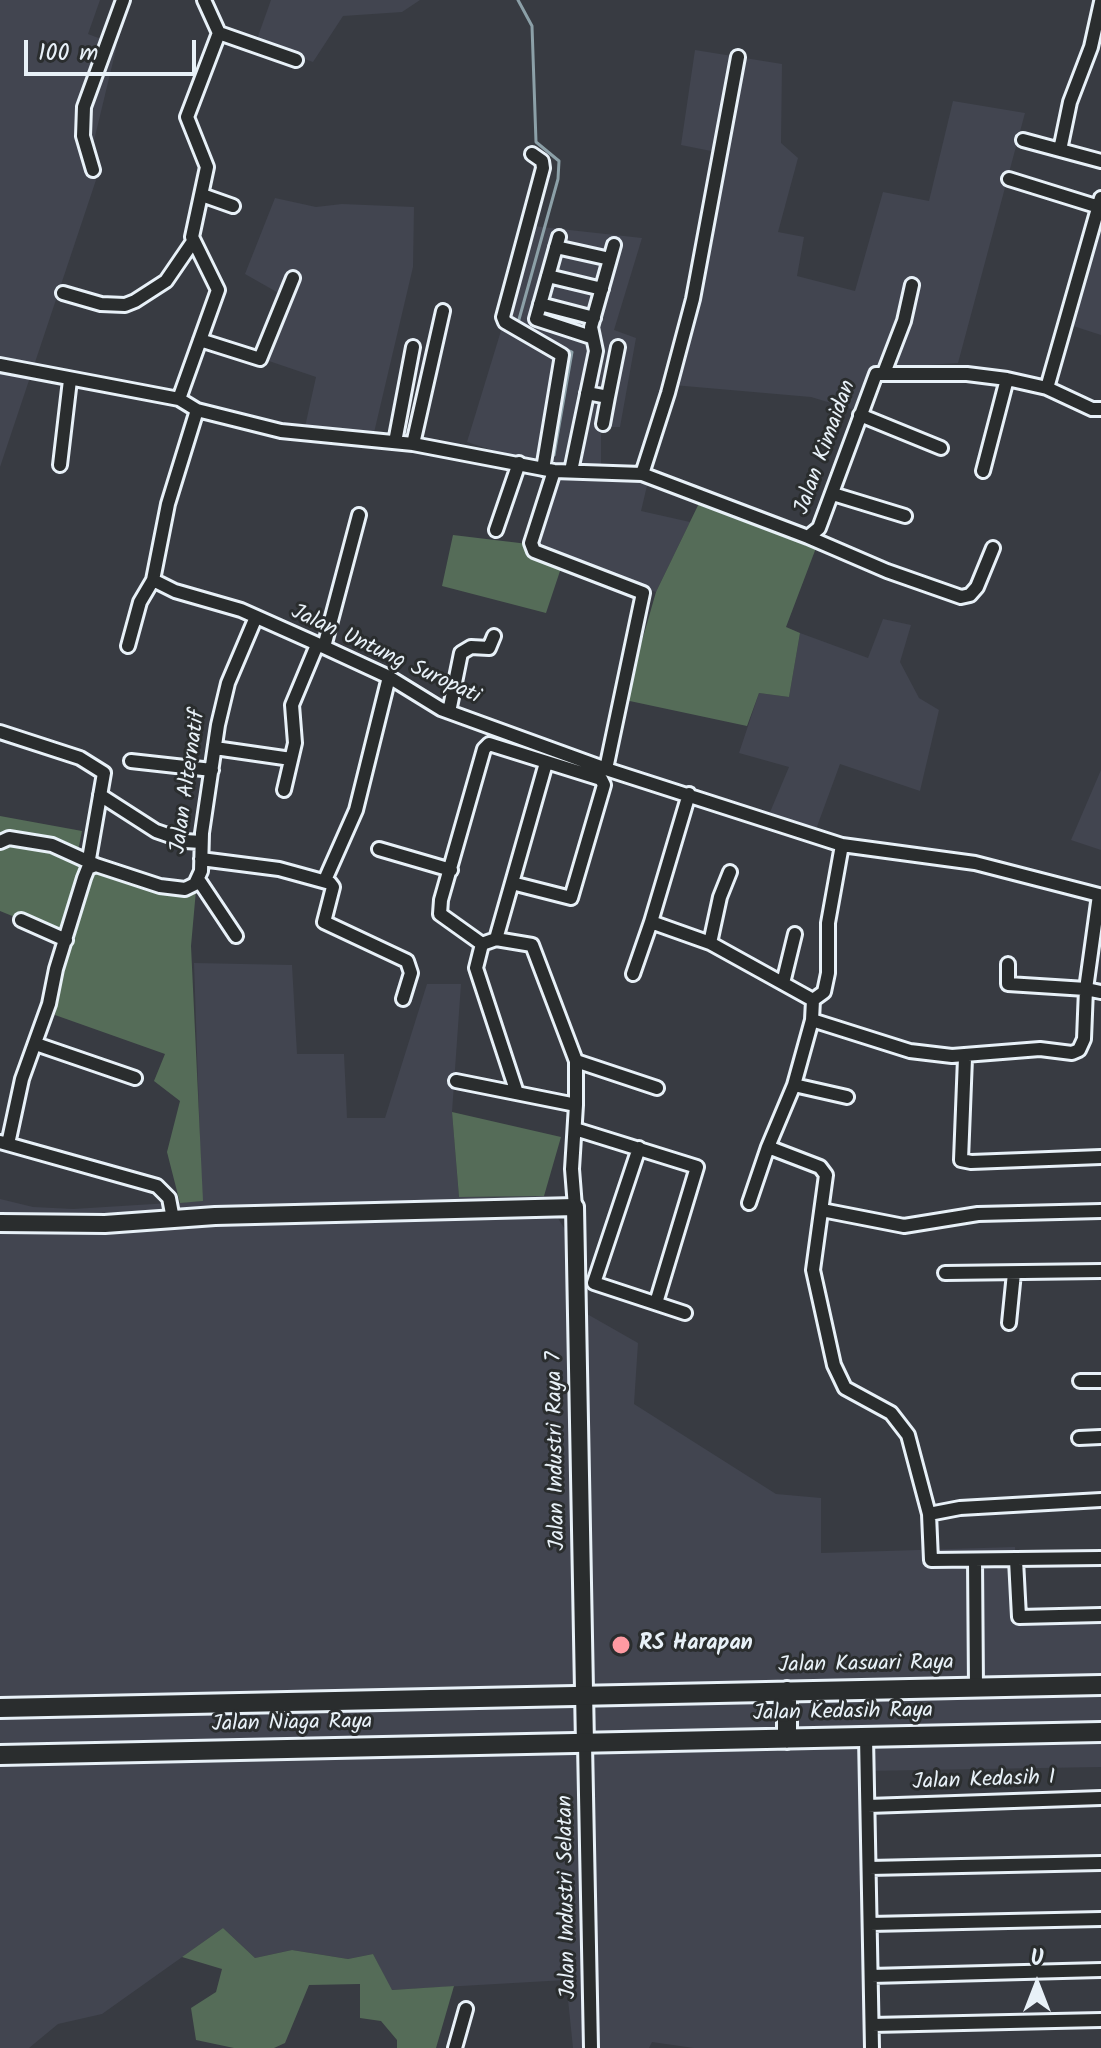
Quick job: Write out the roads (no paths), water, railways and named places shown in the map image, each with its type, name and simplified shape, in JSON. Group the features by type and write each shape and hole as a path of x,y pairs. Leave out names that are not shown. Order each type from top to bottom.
{"main road":[{"name":"Jalan Kasuari Raya","path":"583,1695 1101,1685"},
{"path":"787,1691 787,1739"},
{"name":"Jalan Niaga Raya","path":"0,1708 583,1695"},
{"name":"Jalan Kedasih Raya","path":"585,1744 1101,1732"},
{"name":"Jalan Niaga Raya","path":"0,1755 585,1744"}],"street":[{"path":"93,170 83,136 84,107 123,0"},
{"path":"179,399 218,290 192,243 192,228 207,163 187,117 219,33 204,0"},
{"path":"1060,150 1070,102 1091,47 1101,2"},
{"path":"219,33 296,60"},
{"path":"642,474 693,299 738,57"},
{"path":"1023,140 1101,161"},
{"path":"532,154 542,161 543,168 503,317 505,322 562,355 549,470 531,543 534,551 643,593 606,769"},
{"path":"1009,179 1100,202 1047,388"},
{"path":"202,195 233,206"},
{"path":"591,337 534,324 557,242 610,259"},
{"path":"63,293 101,304 125,305 166,281 192,243"},
{"path":"571,471 596,351 591,337 594,318 614,245"},
{"path":"548,276 602,289"},
{"path":"200,340 260,359 293,278"},
{"path":"884,373 904,321 912,285"},
{"path":"540,304 594,318"},
{"path":"413,444 443,311"},
{"path":"395,442 413,347"},
{"path":"603,424 618,347"},
{"path":"0,365 179,399 197,410 168,504 153,580 140,602 128,646"},
{"name":"Jalan Kimaidan","path":"197,410 281,431 413,444 549,470 642,474 808,537 818,532 874,376 884,373 967,374 1007,379 1047,388 1092,409 1101,409"},
{"path":"983,471 1007,379"},
{"path":"60,465 70,380"},
{"path":"587,393 608,397"},
{"path":"860,415 941,448"},
{"path":"496,530 519,463"},
{"path":"833,494 905,516"},
{"path":"284,790 296,732 292,705 320,646 359,515"},
{"path":"808,537 887,571 961,597 970,595 977,587 993,548"},
{"name":"Jalan Untung Suropati","path":"153,580 175,591 256,617 389,677 449,712 606,769 842,845 975,863 1099,895 1086,989"},
{"name":"Jalan Alternatif","path":"0,842 9,838 52,845 93,862 179,889 192,886 198,879 215,748 228,683 256,617"},
{"path":"449,712 461,653 471,647 489,648 494,636"},
{"path":"325,880 356,810 389,677"},
{"path":"0,732 90,762 104,773 93,862 86,871 4,1143 157,1186 169,1198 173,1219"},
{"path":"482,944 440,914 441,900 485,746 492,744 601,779 604,787 571,898 512,883"},
{"path":"215,748 291,759"},
{"path":"131,761 212,770"},
{"path":"496,939 546,763"},
{"path":"633,974 689,794"},
{"path":"100,795 156,831 185,841 201,842"},
{"path":"813,1000 824,992 828,973 828,923 842,845"},
{"path":"379,849 451,870"},
{"path":"201,859 279,869 325,880 333,887 325,912 327,925 410,964 403,999"},
{"path":"710,943 720,897 730,872"},
{"path":"198,879 236,936"},
{"path":"21,920 66,940"},
{"path":"651,922 710,943 813,1000"},
{"path":"783,983 795,934"},
{"path":"0,1223 105,1224 173,1219 575,1207 576,1061 534,947 525,942 496,939 482,944"},
{"path":"482,944 476,968 517,1093"},
{"path":"1008,964 1008,984 1101,992"},
{"path":"812,1020 910,1051 965,1058 1008,1050 1072,1053 1079,1050 1084,1039 1086,989"},
{"path":"749,1203 794,1085 812,1020 813,1000"},
{"path":"36,1044 135,1078"},
{"path":"965,1058 961,1160 1101,1157"},
{"path":"576,1061 657,1088"},
{"path":"456,1081 576,1105"},
{"path":"794,1085 847,1097"},
{"path":"575,1129 692,1164 697,1172 656,1303"},
{"path":"768,1147 824,1170 827,1181 813,1270 834,1365 845,1388 901,1423 914,1453 929,1514 931,1560 1101,1558"},
{"path":"639,1148 594,1283 685,1313"},
{"name":"Jalan Industri Raya 7","path":"575,1207 585,1744"},
{"path":"822,1210 904,1226 978,1214 1101,1211"},
{"path":"945,1273 1101,1271"},
{"path":"1009,1323 1014,1273"},
{"path":"1080,1381 1101,1381"},
{"path":"1079,1438 1101,1437"},
{"path":"929,1514 960,1508 1101,1500"},
{"path":"975,1560 976,1687"},
{"path":"1016,1560 1019,1617 1101,1615"},
{"path":"866,1737 872,2048"},
{"name":"Jalan Industri Selatan","path":"585,1744 591,2048"},
{"name":"Jalan Kedasih I","path":"868,1806 1101,1798"},
{"path":"869,1868 1101,1863"},
{"path":"870,1924 1101,1919"},
{"path":"871,1976 1101,1970"},
{"path":"455,2048 466,2009"},
{"path":"872,2025 1101,2020"}],"waterway":[{"path":"518,0 532,26 536,142 559,161 558,179 518,323"},
{"path":"554,344 572,352 554,455"}],"place":[{"name":"RS Harapan","path":"621,1645"}]}
